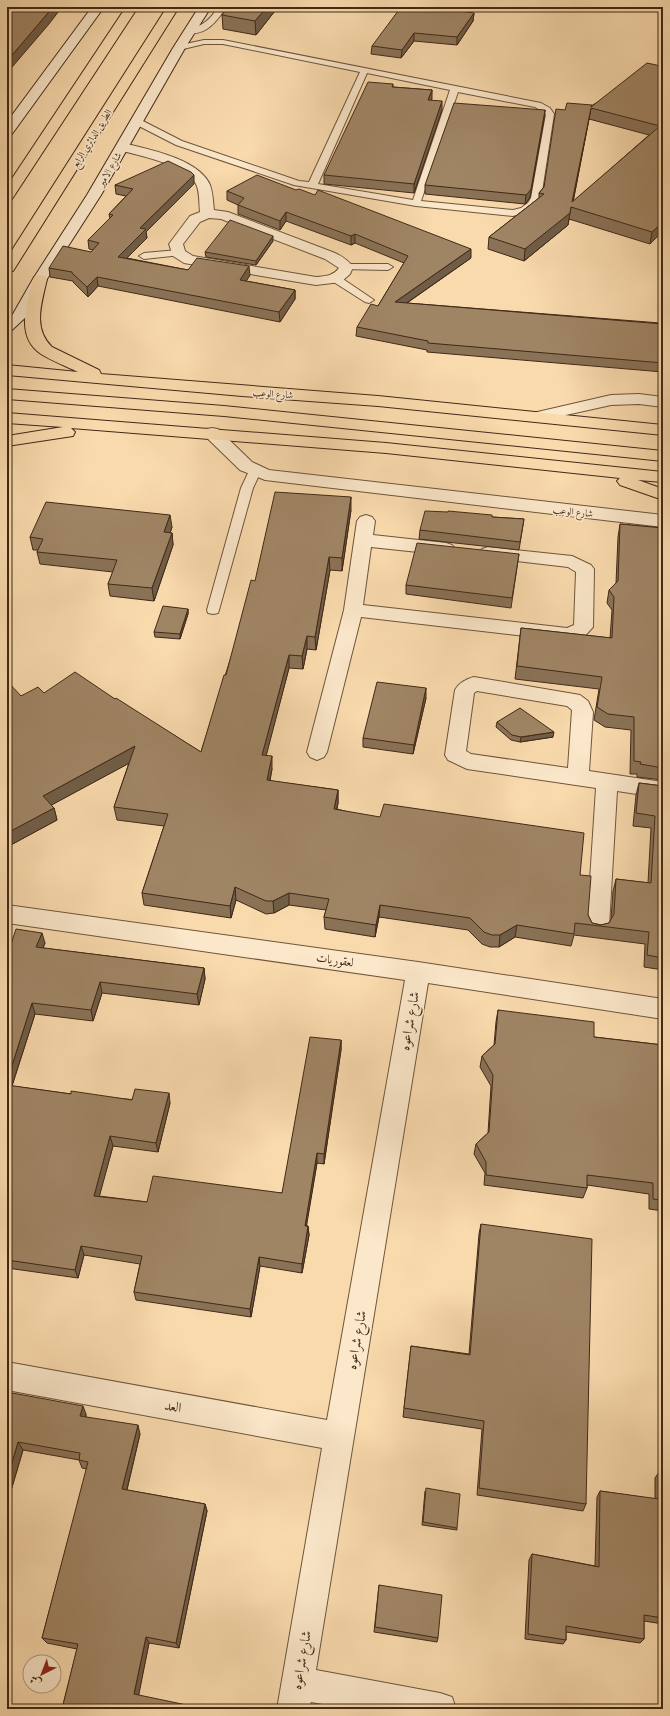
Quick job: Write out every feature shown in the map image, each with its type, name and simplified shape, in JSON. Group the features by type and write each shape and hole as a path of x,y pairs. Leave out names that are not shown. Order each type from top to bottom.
{"main road":[{"path":"7,196 132,7"},
{"name":"الطريق الدائري الرابع","path":"8,268 173,7"},
{"path":"40,279 32,315 33,328 39,343 46,350 108,380"},
{"name":"شارع الوعب","path":"7,370 108,380 378,401 540,416 663,430"},
{"path":"7,394 224,411 663,456"},
{"path":"7,418 212,433 386,448 663,477"},
{"path":"7,441 40,435 127,427"},
{"path":"599,470 663,495"}],"street":[{"path":"7,130 98,7"},
{"name":"شارع الامير","path":"7,327 19,316 40,279 123,147 136,121 179,48 206,7"},
{"path":"123,147 184,166 197,175 204,185 207,214"},
{"path":"207,214 222,215 323,253 340,261 346,267 345,271 336,279 326,281 305,280 198,262 189,260 178,253 176,244 194,219 207,214"},
{"path":"12,300 40,279"},
{"name":"شارع الوعب","path":"540,416 611,400 632,399 663,402"},
{"name":"شارع الوعب","path":"212,433 246,466 255,472 369,506 663,522"},
{"path":"318,752 353,610 369,506"},
{"path":"353,610 568,635 577,632 583,627 585,569 580,565 572,562 364,540"},
{"path":"578,778 583,712 581,706 573,700 474,684 465,690 455,755 461,759 607,783 663,790"},
{"path":"598,926 607,783"},
{"name":"لعقوريات","path":"7,914 418,972 663,1009"},
{"name":"شارع شراعوه","path":"295,1696 418,972"},
{"name":"العد","path":"7,1376 340,1437"},
{"path":"295,1696 440,1709"}],"lane":[{"path":"191,31 216,23 222,7"},
{"path":"136,121 164,136 209,154 287,180 312,186 416,203 513,213 532,205 536,198 550,114 547,110 538,105 364,72 215,41 197,43 179,48"},
{"path":"312,186 364,72"},
{"path":"416,203 455,89"},
{"path":"144,256 178,253"},
{"path":"346,267 388,267"},
{"path":"336,279 369,300"},
{"path":"213,610 247,488 255,472"}],"building":[{"path":"7,7 53,7 7,61"},
{"path":"228,7 267,7 255,21 222,15"},
{"path":"401,7 428,7 474,13 457,37 414,33 402,50 372,46"},
{"path":"647,63 661,66 663,64 663,222 652,232 571,207 570,213 525,249 489,237 544,194 539,193 544,187 556,109 565,110 567,103 592,105 591,107","holes":["591,108 660,126 572,202"]},
{"path":"368,82 393,84 392,87 432,90 428,100 442,101 414,184 324,175"},
{"path":"454,103 545,110 531,189 526,195 425,185"},
{"path":"168,161 191,172 194,175 140,228 146,229 118,257 188,270 197,258 249,266 240,280 295,290 279,312 97,277 87,287 72,272 49,268 63,246 91,252 99,243 88,240 113,215 109,214 133,189 115,185"},
{"path":"257,175 296,190 299,189 315,195 318,190 471,249 395,302 662,324 663,307 663,363 428,343 428,341 357,327 371,304 378,306 408,256 355,234 351,236 286,212 280,221 238,205 244,198 227,191"},
{"path":"230,220 273,236 256,261 205,252"},
{"path":"275,492 351,497 342,558 329,557 315,637 307,636 302,656 289,655 262,755 272,756 267,780 338,790 334,809 380,817 384,804 584,833 580,875 591,876 588,915 592,923 601,925 609,923 614,914 616,879 651,883 655,816 636,813 639,783 663,786 663,958 647,955 649,932 575,923 574,934 517,925 500,935 492,935 484,932 470,918 380,905 376,925 324,917 329,899 289,893 273,901 266,901 235,887 230,906 142,893 168,814 114,807 135,746 43,796 54,808 7,833 7,681 21,696 38,687 44,693 75,672 115,699 116,698 201,752 224,675 226,675 251,580 255,581"},
{"path":"46,502 170,515 164,532 172,533 152,588 108,584 117,560 37,552 43,539 30,537"},
{"path":"425,511 448,511 492,515 492,517 524,519 520,542 420,530"},
{"path":"620,524 663,528 663,768 640,764 641,762 634,761 634,717 608,714 597,707 602,677 517,666 521,628 612,638 614,597 609,590 618,581"},
{"path":"417,543 519,554 512,598 406,585"},
{"path":"163,606 188,609 180,634 154,632"},
{"path":"377,682 426,688 414,745 363,738"},
{"path":"520,708 554,732 521,737 512,735 497,722"},
{"path":"16,929 42,933 36,947 204,968 197,994 100,982 91,1010 32,1003 7,1081 7,956"},
{"path":"498,1010 594,1022 594,1037 663,1045 663,1200 653,1199 653,1183 587,1175 587,1188 486,1175 486,1162 476,1144 489,1132 493,1075 482,1056 495,1044"},
{"path":"310,1037 341,1040 324,1154 317,1153 305,1226 308,1226 302,1264 259,1257 250,1309 134,1292 142,1256 81,1246 75,1270 7,1260 7,1085 71,1094 71,1091 132,1100 135,1089 169,1093 156,1143 110,1136 94,1196 147,1202 153,1176 282,1193"},
{"path":"481,1224 592,1239 586,1504 479,1488 484,1421 404,1408 411,1346 470,1355"},
{"path":"7,1392 83,1406 80,1416 138,1425 122,1489 205,1504 176,1643 146,1637 134,1694 201,1709 62,1709 78,1644 42,1638 88,1462 79,1460 80,1453 18,1442 7,1480"},
{"path":"659,1472 663,1472 663,1618 644,1615 644,1639 566,1626 566,1640 528,1634 532,1554 599,1567 600,1491 659,1499"},
{"path":"426,1488 460,1494 457,1528 423,1522"},
{"path":"379,1585 442,1595 438,1638 375,1627"},
{"path":"7,1705 28,1709 7,1709"}]}
